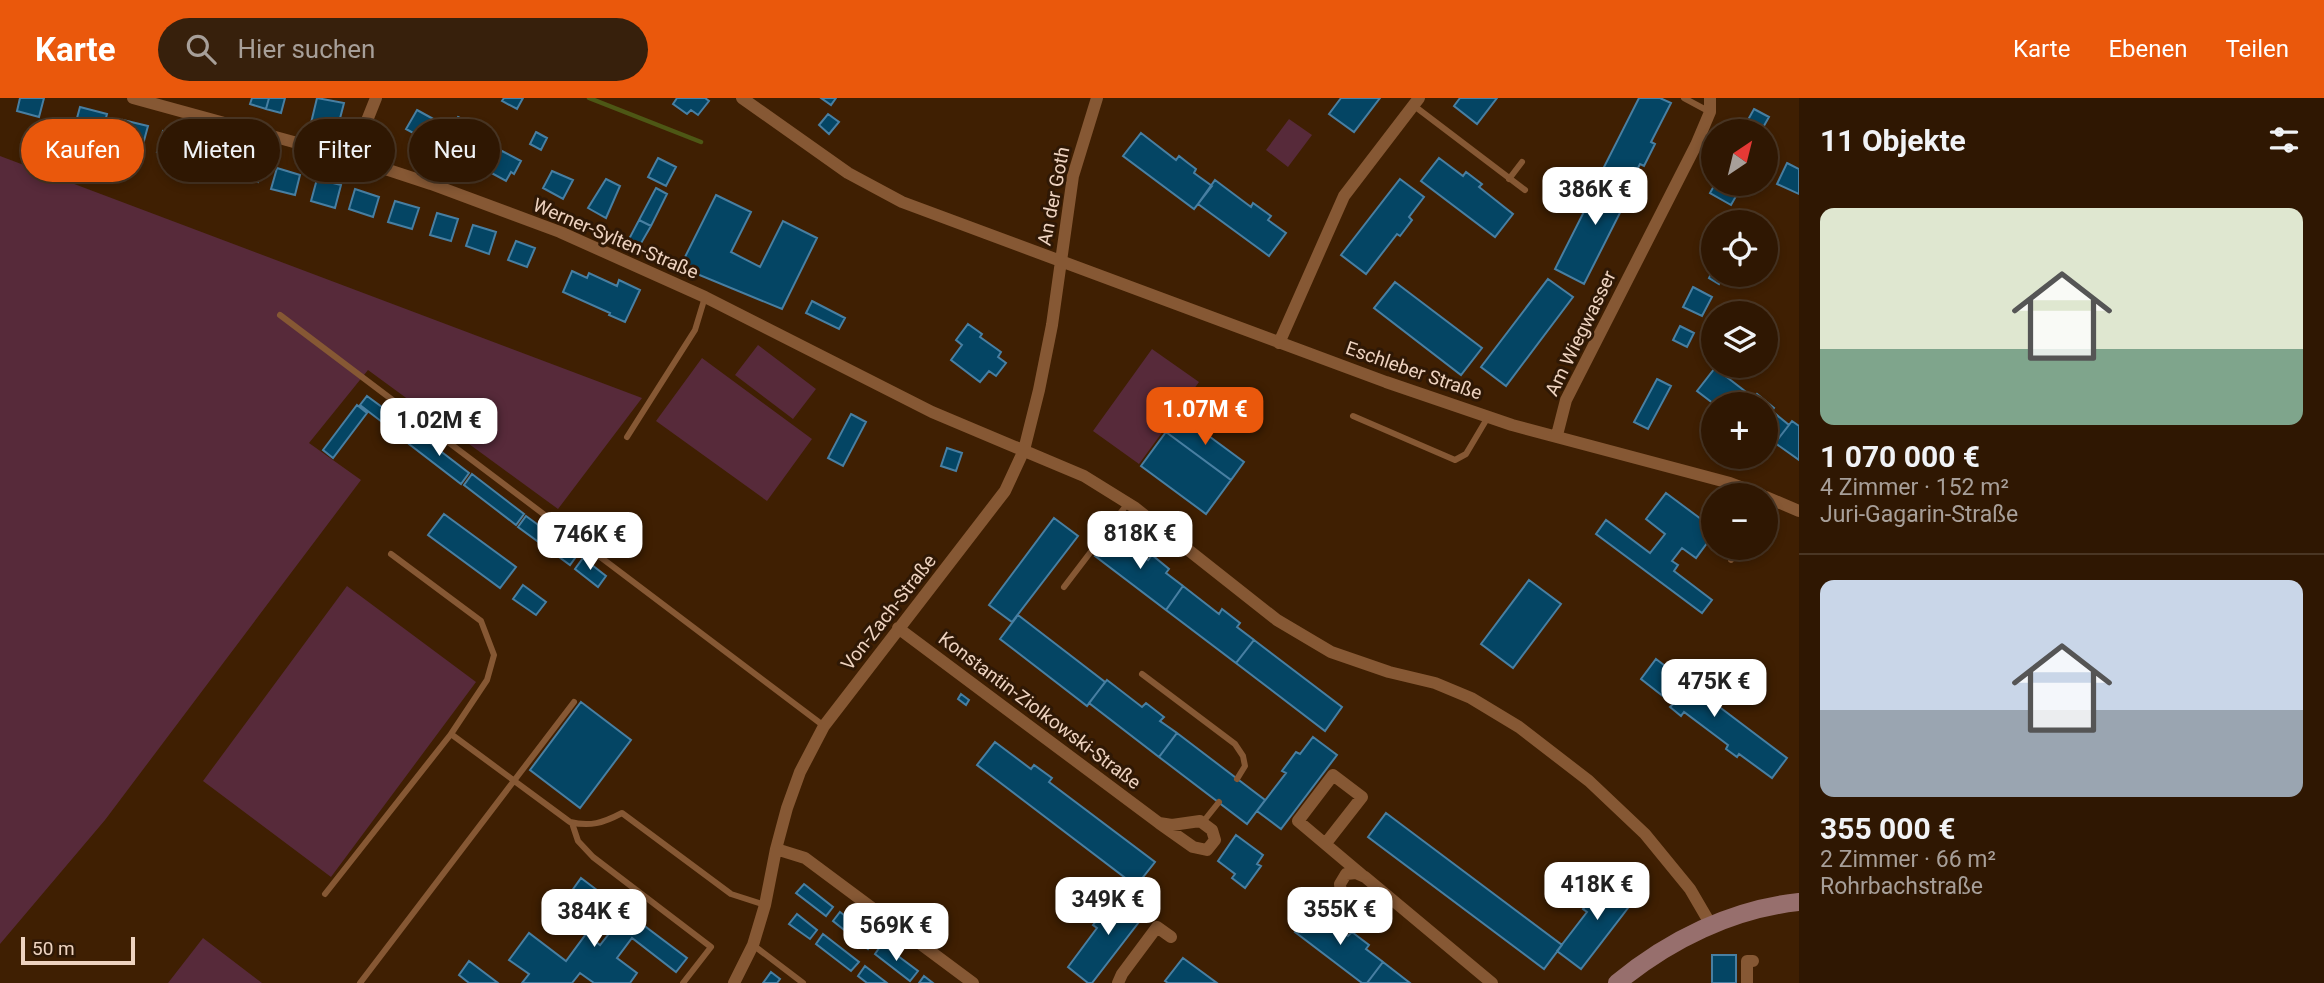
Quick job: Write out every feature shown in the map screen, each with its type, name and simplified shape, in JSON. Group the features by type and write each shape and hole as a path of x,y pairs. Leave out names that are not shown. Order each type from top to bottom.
{"street":[{"name":"Werner-Sylten-Straße","path":"133,98 294,142"},
{"path":"368,119 376,98"},
{"name":"Eschleber Straße","path":"742,98 814,151 874,189 902,202 1279,343 1488,416 1730,483"},
{"name":"An der Goth","path":"1060,262 1073,176 1097,98"},
{"name":"Am Wiegwasser","path":"1557,435 1566,400 1710,113 1710,98"},
{"path":"1279,343 1343,196 1416,101"},
{"name":"Werner-Sylten-Straße","path":"395,172 560,232 705,297 932,412 1084,476 1128,503 1277,620 1331,652 1389,672 1435,682 1471,698 1519,727 1589,781 1645,834 1690,888 1711,925"},
{"name":"Von-Zach-Straße","path":"734,983 753,945 787,808 800,772 824,726 1005,491 1024,450 1052,326 1060,262"},
{"name":"Eschleber Straße","path":"1778,503 1799,512"},
{"name":"Konstantin-Ziolkowski-Straße","path":"898,628 1199,850 1207,850 1213,846 1215,834 1203,822"},
{"path":"1326,844 1363,797 1333,775 1298,821 1492,983"},
{"path":"1159,823 1172,825 1203,822"},
{"path":"776,849 804,858 973,983"},
{"path":"1365,877 1356,873 1346,874 1340,884 1341,894 1350,901 1391,900"},
{"path":"1617,983 1674,943 1711,925 1745,912 1799,902"},
{"path":"1118,983 1157,927 1171,937"},
{"path":"1747,983 1747,961 1753,961"}],"lane":[{"path":"1684,98 1710,113"},
{"path":"1416,101 1525,190"},
{"path":"1509,179 1522,162"},
{"path":"627,437 695,330 705,297"},
{"path":"280,315 824,726"},
{"path":"1353,416 1455,460 1466,454 1488,416"},
{"path":"1064,587 1128,503"},
{"path":"325,894 451,734 487,680 494,654 481,621 391,554"},
{"path":"1142,674 1235,744 1243,756 1245,766 1237,779"},
{"path":"360,983 574,702"},
{"path":"451,734 572,823 586,826 604,823 622,813 731,894 765,905"},
{"path":"1203,822 1219,802"},
{"path":"572,823 579,841 593,857 711,947 683,983"},
{"path":"753,945 803,983"}],"shaded area":[{"path":"1289,119 1312,135 1288,167 1266,150"},
{"path":"0,156 21,164 21,182 69,182 642,398 558,509 368,370 309,443 361,480 105,820 0,944"},
{"path":"758,345 816,389 793,419 735,375"},
{"path":"1152,349 1199,382 1139,464 1093,431"},
{"path":"702,358 812,439 767,501 656,421"},
{"path":"347,586 476,682 331,877 203,781"},
{"path":"203,938 262,983 168,983"}],"building":[{"path":"20,98 44,98 39,117 17,111"},
{"path":"252,98 269,98 266,109 250,104"},
{"path":"269,98 285,98 281,113 266,109"},
{"path":"317,98 344,103 340,119 312,119"},
{"path":"504,98 523,98 517,109 502,101"},
{"path":"677,98 705,98 709,101 698,115 691,110 687,114 673,104"},
{"path":"821,98 836,98 831,105"},
{"path":"1341,98 1380,98 1354,132 1329,114"},
{"path":"1460,98 1497,98 1477,124 1454,106"},
{"path":"1639,98 1660,98 1671,103 1651,142 1655,144 1644,166 1640,164 1630,183 1603,169"},
{"path":"80,107 107,114 106,119 77,119"},
{"path":"1754,109 1769,117 1768,119 1748,119"},
{"path":"417,110 433,119 412,119"},
{"path":"828,114 839,122 829,134 819,125"},
{"path":"144,125 148,126 144,141"},
{"path":"536,132 547,138 541,150 530,144"},
{"path":"1141,133 1176,160 1179,156 1196,169 1194,173 1212,186 1194,209 1123,156"},
{"path":"500,150 521,161 514,174 511,172 506,181 500,178"},
{"path":"658,158 676,167 666,186 648,177"},
{"path":"1439,158 1463,176 1466,172 1482,184 1479,187 1513,214 1495,237 1421,181"},
{"path":"1787,163 1799,169 1799,194 1778,184"},
{"path":"280,169 294,173 294,182 298,182 295,195 271,189 273,182 280,182"},
{"path":"1605,170 1634,185 1584,284 1555,269"},
{"path":"552,171 573,180 563,199 543,188"},
{"path":"606,179 620,186 606,218 588,208"},
{"path":"1400,179 1424,197 1409,217 1412,220 1400,236 1397,234 1366,274 1341,255"},
{"path":"1215,180 1251,207 1253,203 1271,216 1268,220 1286,233 1269,256 1198,204"},
{"path":"316,182 341,185 335,208 311,201"},
{"path":"656,188 667,194 651,226 639,220"},
{"path":"355,189 379,197 373,217 349,209"},
{"path":"716,195 751,212 731,252 760,267 783,221 817,238 782,309 680,267"},
{"path":"1715,196 1736,196 1731,205"},
{"path":"395,201 419,208 412,229 388,222"},
{"path":"437,213 458,219 451,241 430,235"},
{"path":"639,220 651,226 640,245 629,239"},
{"path":"473,225 496,232 489,254 466,246"},
{"path":"516,241 535,248 527,267 508,260"},
{"path":"572,271 587,278 589,273 617,286 619,280 640,290 625,322 563,292"},
{"path":"1548,279 1573,297 1506,386 1481,367"},
{"path":"1395,282 1482,348 1461,375 1374,308"},
{"path":"1693,287 1712,297 1710,301 1701,301 1701,316 1683,307"},
{"path":"812,301 845,318 839,329 806,313"},
{"path":"968,324 982,334 980,337 1001,352 998,357 1006,363 996,376 989,371 980,382 951,360 962,345 956,340"},
{"path":"1680,326 1694,333 1687,347 1673,340"},
{"path":"1707,378 1728,378 1746,392 1701,394 1697,391"},
{"path":"1657,379 1671,386 1648,429 1634,422"},
{"path":"367,396 390,413 382,422 360,405"},
{"path":"357,405 367,413 333,458 323,450"},
{"path":"851,414 866,422 843,466 828,458"},
{"path":"1179,414 1244,462 1231,480 1166,432"},
{"path":"392,415 414,432 406,442 384,425"},
{"path":"1778,416 1789,425 1778,439"},
{"path":"1792,421 1799,426 1799,460 1778,445 1778,439"},
{"path":"1166,432 1231,480 1206,514 1141,466"},
{"path":"417,433 469,473 461,484 409,444"},
{"path":"947,448 962,453 956,471 941,466"},
{"path":"472,474 524,514 516,525 464,485"},
{"path":"1666,493 1701,519 1701,551 1696,558 1682,548 1672,561 1678,565 1674,571 1712,600 1702,613 1596,534 1606,520 1650,553 1665,534 1646,519"},
{"path":"444,514 516,567 500,588 428,535"},
{"path":"526,516 578,554 570,565 518,527"},
{"path":"1054,518 1078,536 1012,622 989,605"},
{"path":"1113,532 1148,560 1152,555 1169,569 1166,573 1183,586 1166,610 1095,556"},
{"path":"583,558 606,576 598,587 575,569"},
{"path":"1529,580 1561,604 1513,668 1481,644"},
{"path":"523,585 546,602 536,615 513,599"},
{"path":"1183,586 1219,614 1222,609 1240,623 1237,627 1254,640 1236,663 1166,610"},
{"path":"1018,615 1105,682 1087,706 1000,639"},
{"path":"1254,640 1342,707 1325,731 1236,663"},
{"path":"1656,659 1787,758 1772,778 1739,754 1737,757 1726,749 1728,745 1684,712 1681,716 1670,707 1673,704 1641,679"},
{"path":"1107,680 1142,707 1146,703 1164,717 1160,721 1177,733 1159,757 1089,703"},
{"path":"961,694 969,700 966,705 958,699"},
{"path":"581,702 631,740 580,808 530,770"},
{"path":"1177,733 1265,800 1247,824 1159,757"},
{"path":"1313,737 1337,755 1281,829 1257,811 1286,773 1282,771 1296,752 1300,754"},
{"path":"995,742 1031,769 1034,765 1052,778 1049,782 1155,862 1136,886 977,765"},
{"path":"1386,813 1562,945 1544,969 1368,837"},
{"path":"1236,835 1263,855 1257,864 1261,866 1245,888 1232,878 1235,874 1218,861"},
{"path":"1614,877 1638,895 1581,969 1557,951 1587,912 1583,909 1597,892 1601,895"},
{"path":"581,878 687,958 676,972 632,938 617,958 637,973 630,983 594,983 580,973 572,983 522,983 529,974 509,960 529,933 566,961 586,934 600,945 615,926 571,892"},
{"path":"804,884 833,907 826,916 796,893"},
{"path":"1125,891 1149,909 1092,983 1088,983 1068,967 1097,928 1093,925 1108,906 1112,909"},
{"path":"1313,909 1348,936 1352,932 1369,945 1366,949 1383,962 1367,983 1362,983 1295,932"},
{"path":"840,912 876,939 868,949 833,921"},
{"path":"797,914 817,930 810,939 789,924"},
{"path":"823,934 859,962 851,971 816,944"},
{"path":"882,944 918,971 910,981 875,954"},
{"path":"1712,955 1736,955 1736,983 1712,983"},
{"path":"1183,958 1217,983 1165,981"},
{"path":"469,961 498,983 469,983 459,975"},
{"path":"1383,962 1410,983 1367,983"},
{"path":"865,966 887,983 867,983 858,976"},
{"path":"771,972 780,979 777,983 763,983"},
{"path":"924,976 933,983 919,983"}],"waterway":[{"path":"589,98 701,142"}]}
